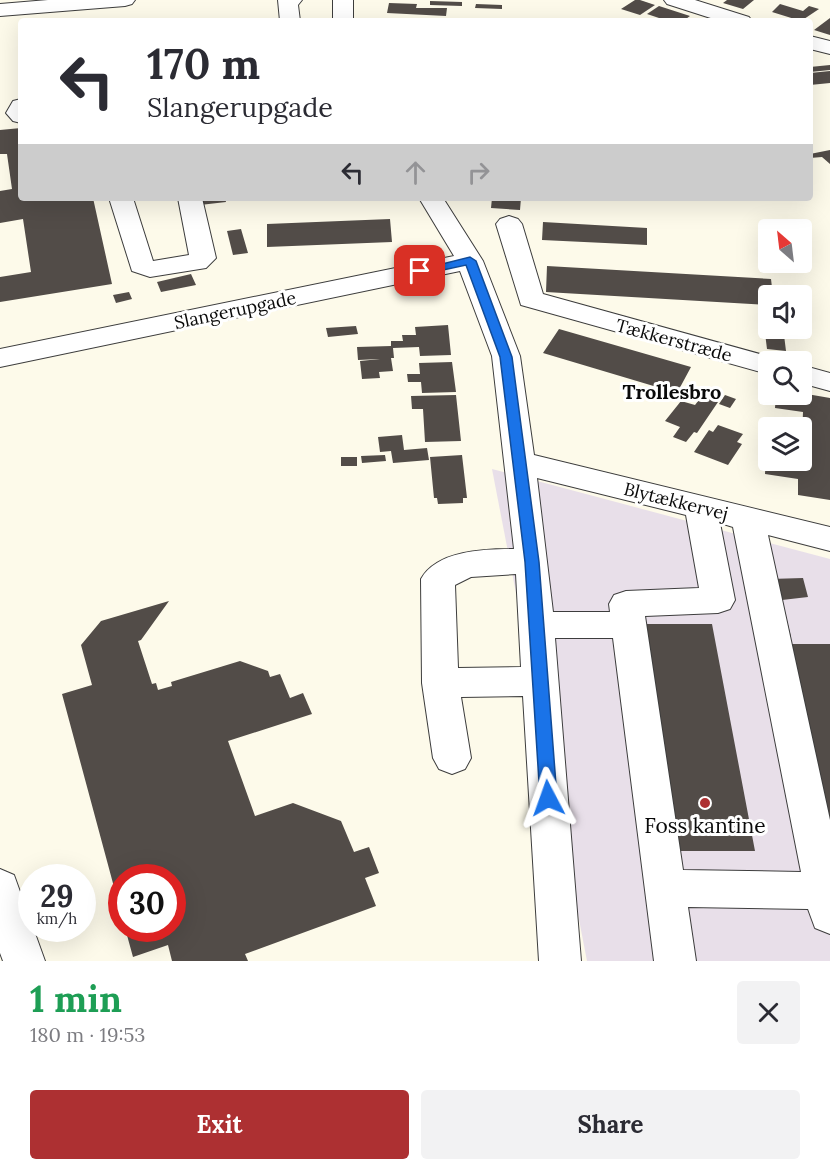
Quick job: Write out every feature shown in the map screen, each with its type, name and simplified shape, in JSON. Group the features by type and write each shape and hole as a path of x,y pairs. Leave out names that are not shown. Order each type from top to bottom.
{"street":[{"path":"0,10 125,0"},
{"path":"290,18 287,1 292,0"},
{"path":"343,0 343,18"},
{"path":"674,0 732,18"},
{"path":"813,43 830,48"},
{"path":"121,201 141,265 150,269 197,262 204,258 191,201"},
{"path":"433,201 470,261 506,357 532,562 560,961"},
{"name":"Tækkerstræde","path":"510,224 531,299 758,362"},
{"name":"Slangerupgade","path":"0,358 470,261"},
{"path":"812,378 830,382"},
{"name":"Blytækkervej","path":"521,464 830,539"},
{"path":"675,961 626,604 718,600 701,507"},
{"path":"665,888 828,903 748,519"},
{"path":"452,758 440,683 438,579 450,570 470,563 532,562"},
{"path":"714,577 760,577"},
{"path":"536,625 629,625"},
{"path":"440,683 540,681"},
{"path":"0,888 24,961"}],"shaded area":[{"path":"492,469 830,559 830,961 587,961"}],"building":[{"path":"635,0 655,5 640,15 621,9"},
{"path":"727,0 754,0 743,9 723,3"},
{"path":"430,1 462,2 462,6 430,5"},
{"path":"389,3 417,4 416,8 447,8 446,16 387,13"},
{"path":"476,4 502,5 502,9 475,8"},
{"path":"780,4 803,11 809,6 819,9 806,18 791,18 772,12"},
{"path":"659,6 690,16 687,18 659,18 647,14"},
{"path":"830,18 830,35 814,30"},
{"path":"830,65 830,70 813,72 813,67"},
{"path":"830,71 830,83 813,85 813,73"},
{"path":"18,128 18,201 94,201 112,284 0,302 0,277 31,272 23,219 0,223 0,191 12,189 7,154 0,154 0,130"},
{"path":"830,150 830,164 822,157 813,158 813,153"},
{"path":"199,201 226,202 200,205"},
{"path":"492,201 521,201 520,210 491,208"},
{"path":"390,219 392,242 267,247 267,224"},
{"path":"543,222 647,228 647,245 542,240"},
{"path":"241,229 248,253 233,255 227,231"},
{"path":"547,266 771,279 772,285 758,285 758,304 546,292"},
{"path":"191,274 196,285 161,292 157,282"},
{"path":"129,292 132,299 116,303 113,295"},
{"path":"448,325 451,355 420,356 419,347 393,348 394,358 391,358 393,371 379,372 380,378 362,379 360,361 380,359 358,360 357,347 391,346 391,341 403,341 402,335 416,335 415,327"},
{"path":"356,326 358,334 328,337 326,328"},
{"path":"559,329 691,367 677,393 543,353"},
{"path":"766,339 784,339 786,351 767,349"},
{"path":"452,362 456,392 422,393 421,382 408,382 407,374 420,374 419,363"},
{"path":"456,395 461,441 425,442 423,409 412,409 411,396"},
{"path":"725,395 736,399 730,408 719,404"},
{"path":"812,395 830,398 830,500 798,495 798,479 765,474 765,471 812,471 812,417 803,417 803,412 775,408 775,405 812,405"},
{"path":"702,396 718,402 697,433 694,432 686,442 673,437 680,427 665,421 681,401 695,405"},
{"path":"718,425 743,434 737,442 742,444 728,465 694,452 709,430 713,432"},
{"path":"402,435 404,450 427,448 429,460 393,463 391,451 380,452 378,437"},
{"path":"385,455 386,461 362,463 361,456"},
{"path":"462,455 467,498 463,498 463,503 438,504 437,498 434,498 430,457"},
{"path":"341,457 357,457 357,466 341,466"},
{"path":"803,578 808,597 782,600 791,637 785,637 770,579"},
{"path":"169,601 138,641 152,684 156,683 158,690 172,686 171,682 240,661 268,671 270,677 280,674 290,698 303,693 312,714 228,741 255,816 293,803 341,821 354,852 369,847 379,873 365,878 376,906 245,954 248,961 172,961 168,945 133,957 129,942 186,942 186,864 108,865 62,694 92,685 81,645 101,621"},
{"path":"643,624 712,624 755,851 676,851"},
{"path":"784,644 830,644 830,836"}],"place":[{"name":"Foss kantine","path":"705,803"}],"district":[{"name":"Trollesbro","path":"672,391"}],"route":[{"path":"420,271 470,261 506,357 532,562 548,798"}]}
